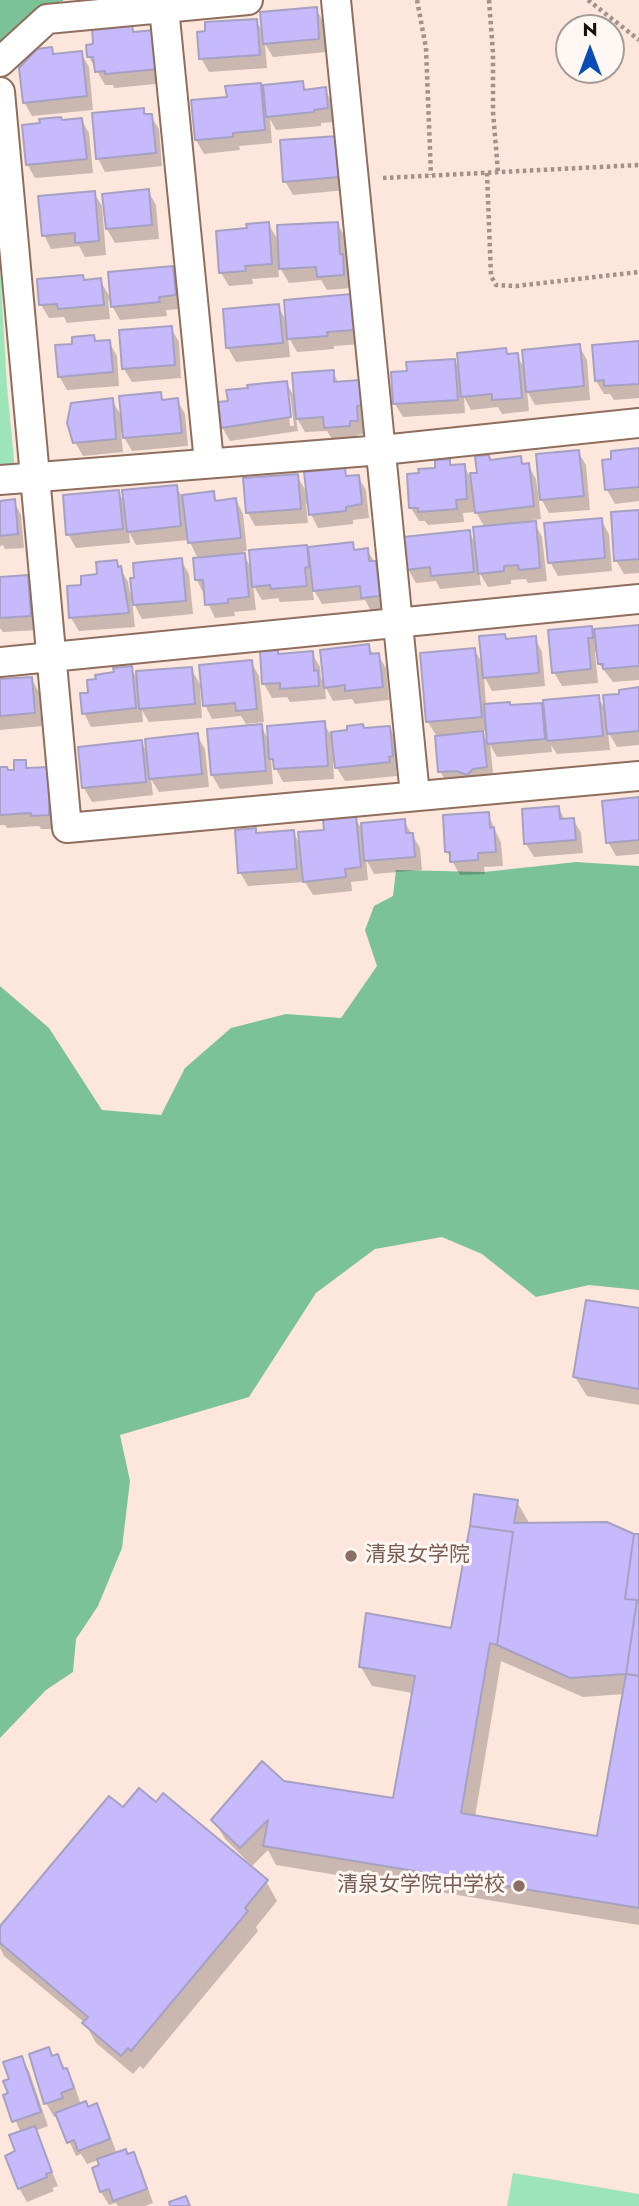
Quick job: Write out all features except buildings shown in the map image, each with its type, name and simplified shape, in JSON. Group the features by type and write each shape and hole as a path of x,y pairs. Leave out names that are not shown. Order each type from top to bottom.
{"street":[{"path":"0,62 47,19 248,0"},
{"path":"336,0 415,795"},
{"path":"164,8 209,462"},
{"path":"0,92 67,828 639,776"},
{"path":"0,480 382,450 639,423"},
{"path":"0,662 639,599"}],"path":[{"path":"417,0 426,48 431,175"},
{"path":"489,0 493,53 493,112 499,172"},
{"path":"588,0 639,40"},
{"path":"355,179 639,165"},
{"path":"486,173 491,276 496,285 516,286 639,272"}],"green space":[{"path":"0,0 63,1 39,7 0,48"},
{"path":"0,265 15,470 0,472"},
{"path":"576,862 639,866 639,1290 589,1285 536,1297 482,1254 442,1237 375,1249 316,1293 249,1397 120,1435 130,1481 122,1548 98,1606 76,1639 73,1672 46,1690 0,1738 0,986 49,1028 102,1110 161,1115 185,1068 231,1028 286,1014 341,1018 377,966 365,930 374,906 393,896 396,870 484,872"},
{"path":"513,2173 639,2194 639,2206 507,2206"}],"place":[{"name":"清泉女学院","path":"351,1556"},
{"name":"清泉女学院中学校","path":"519,1886"}]}
